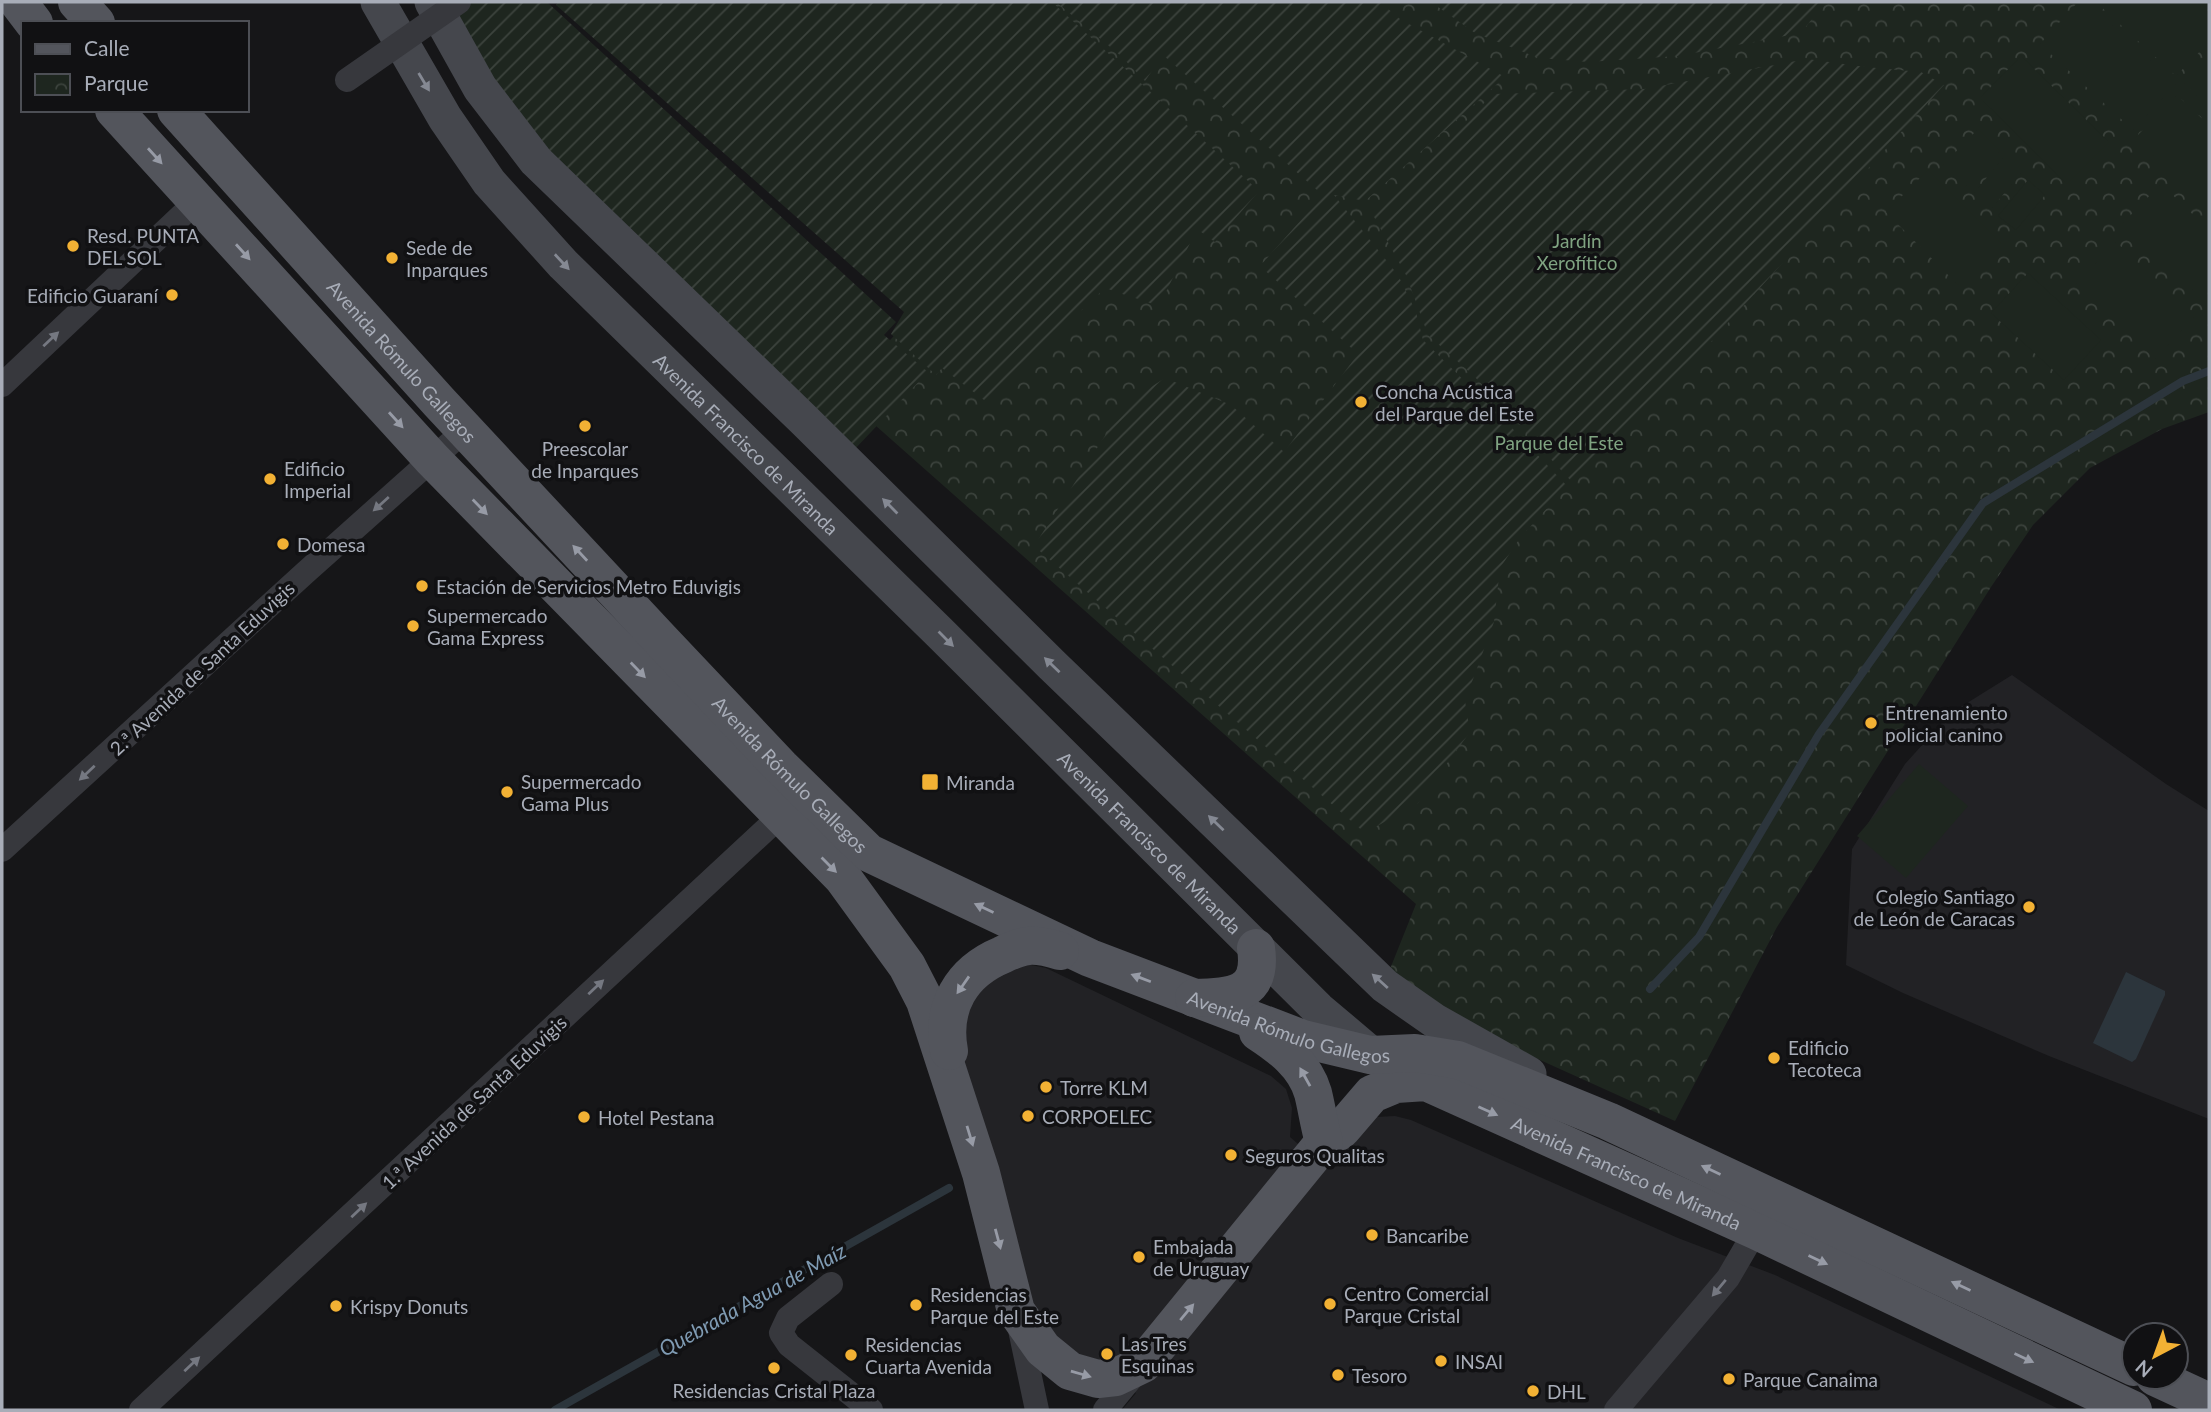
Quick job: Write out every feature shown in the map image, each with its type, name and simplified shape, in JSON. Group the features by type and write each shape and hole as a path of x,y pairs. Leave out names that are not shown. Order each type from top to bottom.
{"main road":[{"path":"18,2 32,21"},
{"path":"77,2 94,21"},
{"name":"Avenida Francisco de Miranda","path":"378,2 445,118 489,182 563,264 1016,707 1256,948 1370,1055 1426,1082 1765,1215 2120,1371"},
{"name":"Avenida Francisco de Miranda","path":"432,2 480,88 536,161 804,420 1052,666 1385,986 1434,1021 1765,1215 2133,1410"},
{"name":"Avenida Rómulo Gallegos","path":"116,112 432,459 793,804 869,853 1090,958 1192,998 1303,1038 1370,1055 1415,1053 1458,1060 1608,1121"},
{"name":"Avenida Rómulo Gallegos","path":"178,112 465,430 793,804 907,966 925,1001 959,1100 1016,1311"},
{"path":"959,1100 947,1041 948,1021 958,990 966,979 989,961 1025,946 1041,946 1090,958"},
{"path":"1192,998 1229,997 1245,988 1258,967 1256,948"},
{"path":"1192,998 1268,1038 1296,1062 1307,1077 1312,1091 1324,1142"},
{"path":"1016,1311 1043,1349 1070,1371 1098,1379 1116,1377 1143,1364 1324,1142 1342,1129 1371,1094 1396,1084 1426,1082"},
{"name":"Avenida Francisco de Miranda","path":"2173,1391 2209,1402"}],"street":[{"path":"347,80 459,2"},
{"path":"2,386 197,201"},
{"name":"2.ª Avenida de Santa Eduvigis","path":"2,850 465,430"},
{"name":"1.ª Avenida de Santa Eduvigis","path":"141,1410 793,804"},
{"path":"1616,1410 1728,1278 1765,1215"},
{"path":"831,1284 788,1318 781,1333 789,1345 871,1410"},
{"path":"1016,1311 1038,1410"},
{"path":"1105,1410 1143,1364"}],"shaded area":[{"name":"Colegio Santiago de León de Caracas","path":"2012,675 2166,784 2209,811 2209,1119 2049,1056 1903,993 1846,965 1852,849 1905,764 1951,713"},
{"path":"1026,964 1046,968 1271,1076 1286,1089 1292,1108 1290,1137 1326,1168 1376,1117 1395,1116 1411,1120 1678,1238 1775,1275 2061,1410 1122,1410 1136,1393 1103,1366 1045,1344 954,1066 966,994"},
{"path":"2126,972 2165,991 2136,1059 2132,1062 2093,1043"}],"green space":[{"path":"445,2 547,2 896,322 884,335 928,372 853,451 541,156"},
{"path":"559,2 1052,2 1259,191 1215,242 1197,229 1159,306 1105,288 988,403 942,368 936,375 891,334 904,312 556,5"},
{"name":"Parque del Este","path":"567,2 2209,2 2209,412 2162,429 2090,468 2033,525 1991,587 1777,927 1675,1121 1518,1050 1388,974 1416,904 840,394 917,311"},
{"path":"1056,2 1380,2 1400,19 1505,77 1365,201 1334,195 1398,275 1416,312 1423,340 1567,486 1520,538 1500,568 1494,622 1465,701 1470,732 1418,803 1365,833 1034,546 1126,403 1165,378 1231,405 1284,452 1358,354 1260,266 1326,192 1317,190 1163,55 1145,81 1121,56"},
{"path":"1431,2 1825,2 1801,33 1678,56 1588,62 1539,58 1475,33"},
{"path":"2078,2 2087,2 2176,84 2133,130 2040,44"},
{"path":"2096,2 2189,2 2209,21 2209,42 2176,76"},
{"path":"2021,56 2109,142 2067,184 1980,98"},
{"path":"2209,57 2209,107 2184,84"},
{"name":"Jardín Xerofítico","path":"1807,59 1921,72 1944,85 1639,421 1572,482 1474,376 1428,335 1406,275 1373,215 1493,94 1644,89"},
{"path":"2177,95 2209,125 2209,208 2135,138"},
{"path":"1978,129 2000,151 1965,187 1942,166"},
{"path":"2003,158 2021,173 1992,208 1974,193"},
{"path":"1928,170 2001,243 1958,285 1886,212"},
{"path":"2028,180 2045,195 2016,230 1998,216"},
{"path":"2161,184 2209,230 2209,272 2192,290 2122,224"},
{"path":"2116,242 2194,317 2155,359 2076,284"},
{"path":"2028,273 2101,340 2064,380 1991,313"},
{"path":"1919,764 1968,806 1906,878 1857,836"}],"waterway":[{"path":"1650,989 1699,937 1819,734 1983,503 2183,381 2209,371"},
{"name":"Quebrada Agua de Maíz","path":"555,1410 949,1188"}],"place":[{"name":"Resd. PUNTA DEL SOL","path":"73,246"},
{"name":"Sede de Inparques","path":"392,258"},
{"name":"Edificio Guaraní","path":"172,295"},
{"name":"Concha Acústica del Parque del Este","path":"1361,402"},
{"name":"Preescolar de Inparques","path":"585,426"},
{"name":"Edificio Imperial","path":"270,479"},
{"name":"Domesa","path":"283,544"},
{"name":"Estación de Servicios Metro Eduvigis","path":"422,586"},
{"name":"Supermercado Gama Express","path":"413,626"},
{"name":"Entrenamiento policial canino","path":"1871,723"},
{"name":"Miranda","path":"930,782"},
{"name":"Supermercado Gama Plus","path":"507,792"},
{"name":"Colegio Santiago de León de Caracas","path":"2029,907"},
{"name":"Edificio Tecoteca","path":"1774,1058"},
{"name":"Torre KLM","path":"1046,1087"},
{"name":"CORPOELEC","path":"1028,1116"},
{"name":"Hotel Pestana","path":"584,1117"},
{"name":"Seguros Qualitas","path":"1231,1155"},
{"name":"Bancaribe","path":"1372,1235"},
{"name":"Embajada de Uruguay","path":"1139,1257"},
{"name":"Centro Comercial Parque Cristal","path":"1330,1304"},
{"name":"Residencias Parque del Este","path":"916,1305"},
{"name":"Krispy Donuts","path":"336,1306"},
{"name":"Las Tres Esquinas","path":"1107,1354"},
{"name":"Residencias Cuarta Avenida","path":"851,1355"},
{"name":"INSAI","path":"1441,1361"},
{"name":"Residencias Cristal Plaza","path":"774,1368"},
{"name":"Tesoro","path":"1338,1375"},
{"name":"Parque Canaima","path":"1729,1379"},
{"name":"DHL","path":"1533,1391"}]}
